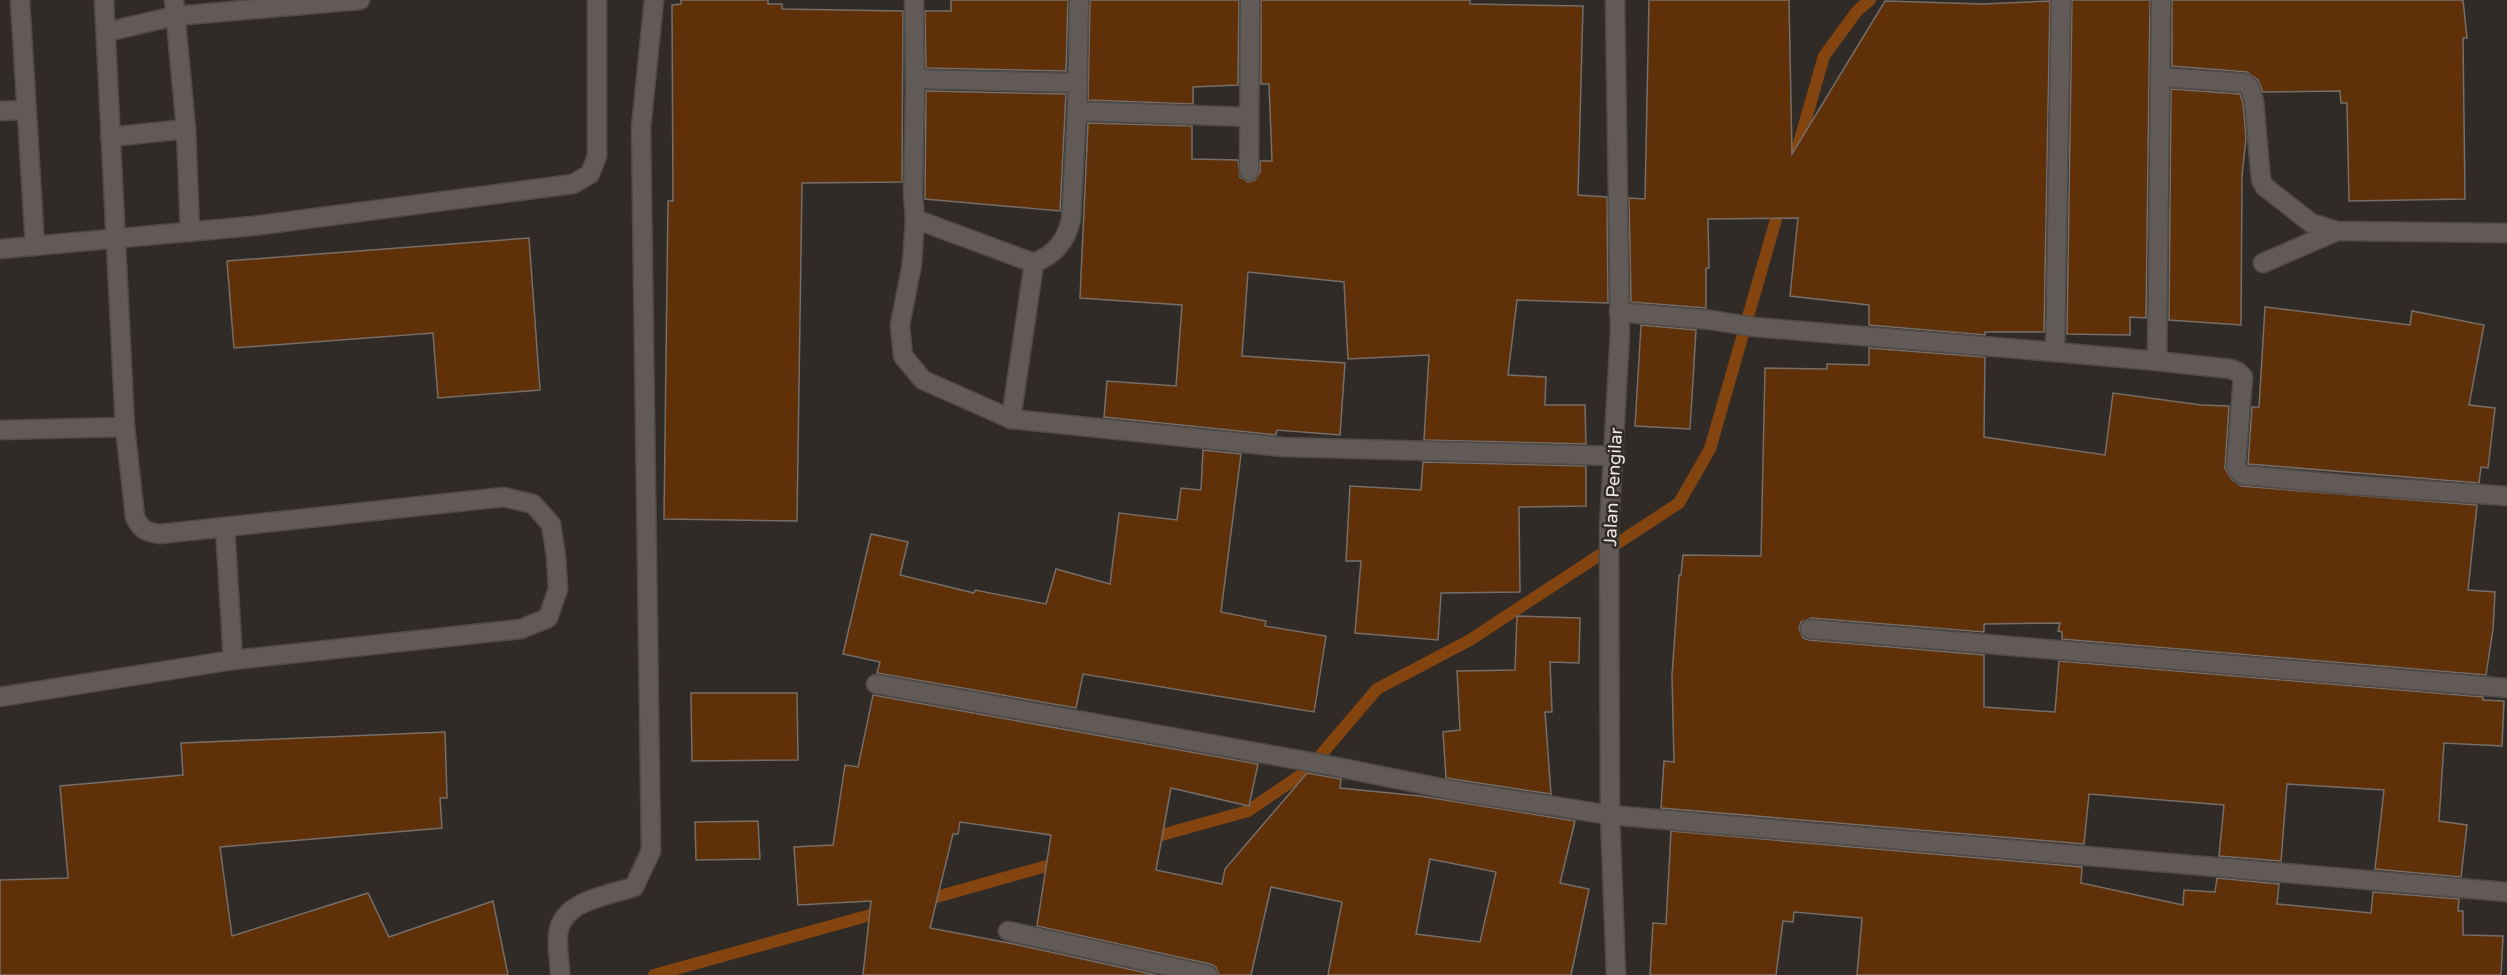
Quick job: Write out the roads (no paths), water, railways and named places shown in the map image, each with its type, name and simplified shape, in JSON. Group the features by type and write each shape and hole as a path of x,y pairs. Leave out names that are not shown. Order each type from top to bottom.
{"street":[{"path":"20,0 35,246"},
{"path":"0,697 233,660 520,629 548,618 558,589 551,524 533,504 504,497 160,534 145,531 139,526 135,517 125,427 104,0"},
{"path":"106,32 174,8 360,0"},
{"path":"0,249 253,226 573,184 590,174 597,156 597,0"},
{"path":"561,975 558,935 564,916 577,905 634,887 651,851 641,128 654,0"},
{"path":"914,0 913,194 915,219 912,264 900,325 903,356 923,380 1011,419 1283,447 1615,456"},
{"path":"915,219 1034,263 1048,257 1061,244 1071,219 1077,111 1079,0"},
{"path":"1248,171 1250,0"},
{"name":"Jalan Pengilar","path":"1615,0 1619,312 1615,456 1610,528 1610,815 1616,975"},
{"path":"2055,352 2061,0"},
{"path":"2157,361 2161,0"},
{"path":"174,8 186,129 190,232"},
{"path":"2161,77 2245,83 2250,88 2254,101 2261,180 2279,200 2311,223 2337,231 2507,233"},
{"path":"915,79 1078,83"},
{"path":"0,111 25,110"},
{"path":"1077,111 1249,117"},
{"path":"110,137 186,129"},
{"path":"2263,263 2337,231"},
{"path":"1011,419 1034,263"},
{"path":"1619,312 1730,322 1754,327 2231,369 2243,377 2236,465 2238,471 2243,474 2350,486 2507,496"},
{"path":"0,430 125,427"},
{"path":"225,527 233,660"},
{"path":"1810,629 2507,688"},
{"path":"876,684 1327,765 1451,790 1610,815 2507,892"},
{"path":"1008,931 1208,975"}],"waterway":[{"path":"1795,157 1824,56 1857,11 1870,0"},
{"path":"1147,839 1248,811 1308,770 1377,689 1470,640 1679,503 1710,449 1781,202"},
{"path":"922,901 1061,862"},
{"path":"654,975 885,911"}]}
